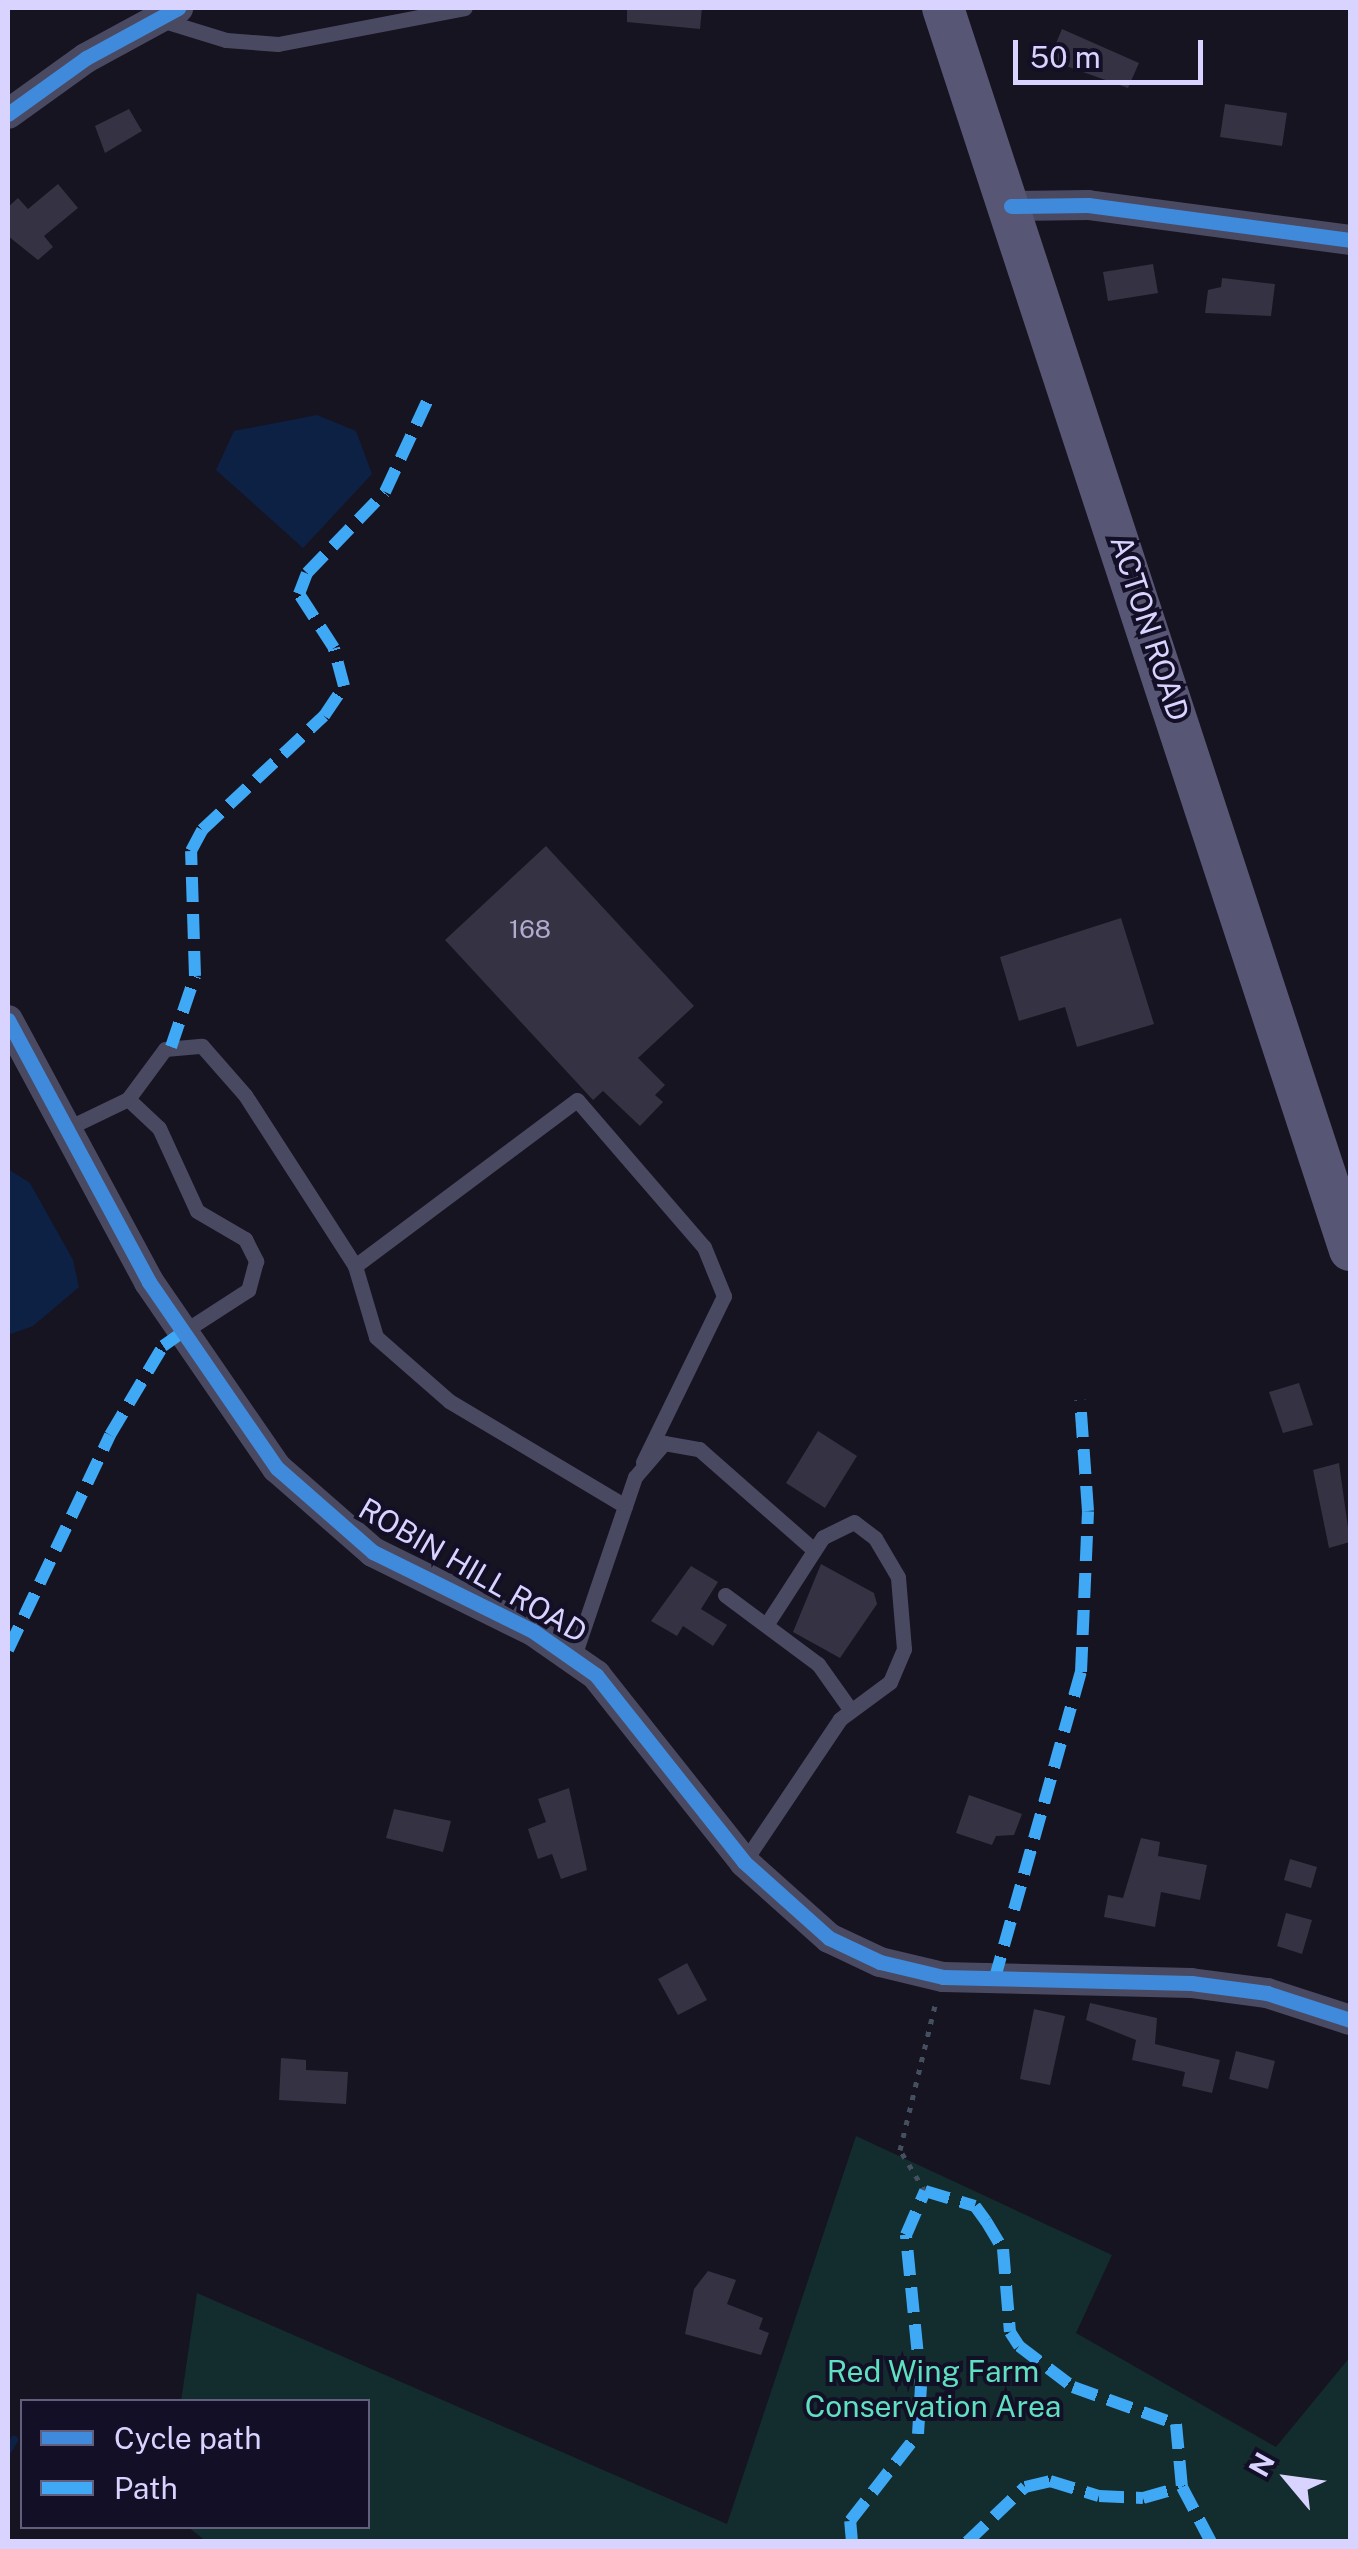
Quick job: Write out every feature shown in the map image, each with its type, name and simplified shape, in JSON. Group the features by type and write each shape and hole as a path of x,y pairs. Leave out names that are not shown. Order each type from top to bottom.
{"main road":[{"name":"ACTON ROAD","path":"943,8 1336,1176 1350,1250"}],"street":[{"path":"8,114 165,13"},
{"path":"1012,206 1088,206 1350,240"},
{"name":"ROBIN HILL ROAD","path":"8,1020 180,1334 277,1468 322,1513 403,1569 574,1656 645,1729 744,1862 830,1938 880,1962 943,1976 1218,1986 1306,2002 1350,2020"}],"lane":[{"path":"165,13 226,40 278,44 464,8"},
{"path":"70,1127 128,1099 164,1049 202,1046 244,1095 356,1266 376,1337 448,1401 626,1506"},
{"path":"128,1099 159,1128 197,1212 245,1239 256,1260 248,1290 180,1334"},
{"path":"356,1266 419,1211 577,1100 704,1247 724,1296 643,1462 574,1656"},
{"path":"643,1462 664,1442 688,1442 812,1549"},
{"path":"744,1862 850,1709 897,1670 904,1627 898,1577 875,1538 854,1522 832,1528 812,1549 768,1622"},
{"path":"725,1595 768,1622 832,1678 850,1709"}],"path":[{"path":"926,2191 900,2150 943,1976"}],"green space":[{"name":"Red Wing Farm Conservation Area","path":"856,2136 1112,2255 1076,2333 1276,2447 1350,2357 1350,2541 207,2542 191,2529 370,2529 370,2399 181,2399 197,2293 727,2524"}],"water":[{"path":"317,415 356,431 372,474 303,548 216,470 234,431"},
{"path":"8,1169 30,1183 73,1260 79,1287 33,1326 8,1335"}],"building":[{"path":"627,8 702,8 700,29 627,22"},
{"path":"1062,29 1139,63 1128,88 1049,60"},
{"path":"1225,104 1287,113 1282,146 1220,137"},
{"path":"129,109 142,131 105,153 95,126"},
{"path":"58,184 78,208 44,236 53,247 38,260 8,236 8,207 18,198 28,209"},
{"path":"1153,264 1158,293 1108,301 1103,272"},
{"path":"1222,278 1275,284 1271,316 1205,313 1208,290 1221,287"},
{"path":"546,846 694,1006 638,1058 665,1085 655,1095 663,1102 640,1126 603,1091 593,1100 445,940"},
{"path":"1121,918 1154,1024 1077,1047 1065,1007 1019,1021 1000,957"},
{"path":"1299,1383 1313,1425 1283,1433 1269,1392"},
{"path":"818,1431 857,1456 825,1508 786,1483"},
{"path":"1339,1463 1350,1542 1329,1548 1313,1470"},
{"path":"821,1564 874,1593 877,1604 840,1658 793,1632"},
{"path":"691,1566 718,1582 701,1609 727,1625 713,1646 683,1626 677,1636 651,1621"},
{"path":"569,1788 587,1870 561,1879 552,1854 538,1859 528,1829 546,1822 538,1799"},
{"path":"969,1795 1022,1814 1014,1835 996,1836 992,1845 956,1833"},
{"path":"394,1809 451,1821 443,1852 386,1838"},
{"path":"1141,1838 1160,1842 1158,1856 1207,1865 1200,1900 1161,1892 1155,1927 1104,1917 1108,1895 1123,1898"},
{"path":"1290,1859 1317,1867 1311,1888 1284,1880"},
{"path":"1286,1913 1312,1920 1302,1954 1277,1946"},
{"path":"687,1963 707,2000 678,2015 658,1979"},
{"path":"1090,2003 1157,2018 1155,2044 1220,2060 1212,2093 1182,2086 1185,2072 1132,2060 1136,2040 1086,2020"},
{"path":"1034,2009 1065,2016 1050,2085 1020,2079"},
{"path":"1236,2051 1275,2061 1268,2089 1229,2079"},
{"path":"281,2058 306,2060 306,2070 348,2072 346,2104 279,2100"},
{"path":"708,2271 736,2280 727,2304 763,2318 759,2329 769,2333 761,2355 685,2334 694,2289"}],"waterway":[{"path":"8,2450 14,2440"}],"marked path":[{"path":"171,1047 195,976 191,851 202,830 324,716 344,686 334,648 299,594 307,573 385,492 429,397"},
{"path":"8,1650 110,1435 163,1346 180,1334"},
{"path":"994,1981 1081,1672 1088,1511 1080,1400"},
{"path":"852,2542 850,2521 918,2434 921,2386 906,2235 925,2191 975,2206 1003,2249 1010,2332 1019,2346 1073,2387 1176,2424 1182,2487 1211,2542"},
{"path":"967,2542 1025,2487 1050,2481 1099,2496 1143,2498 1182,2487"}],"cycle path":[{"path":"8,114 86,58 178,8"},
{"path":"1011,206 1088,205 1350,240"},
{"path":"8,1020 149,1282 277,1468 373,1552 533,1631 596,1675 744,1862 829,1938 880,1962 943,1977 1191,1983 1267,1993 1350,2020"}]}
